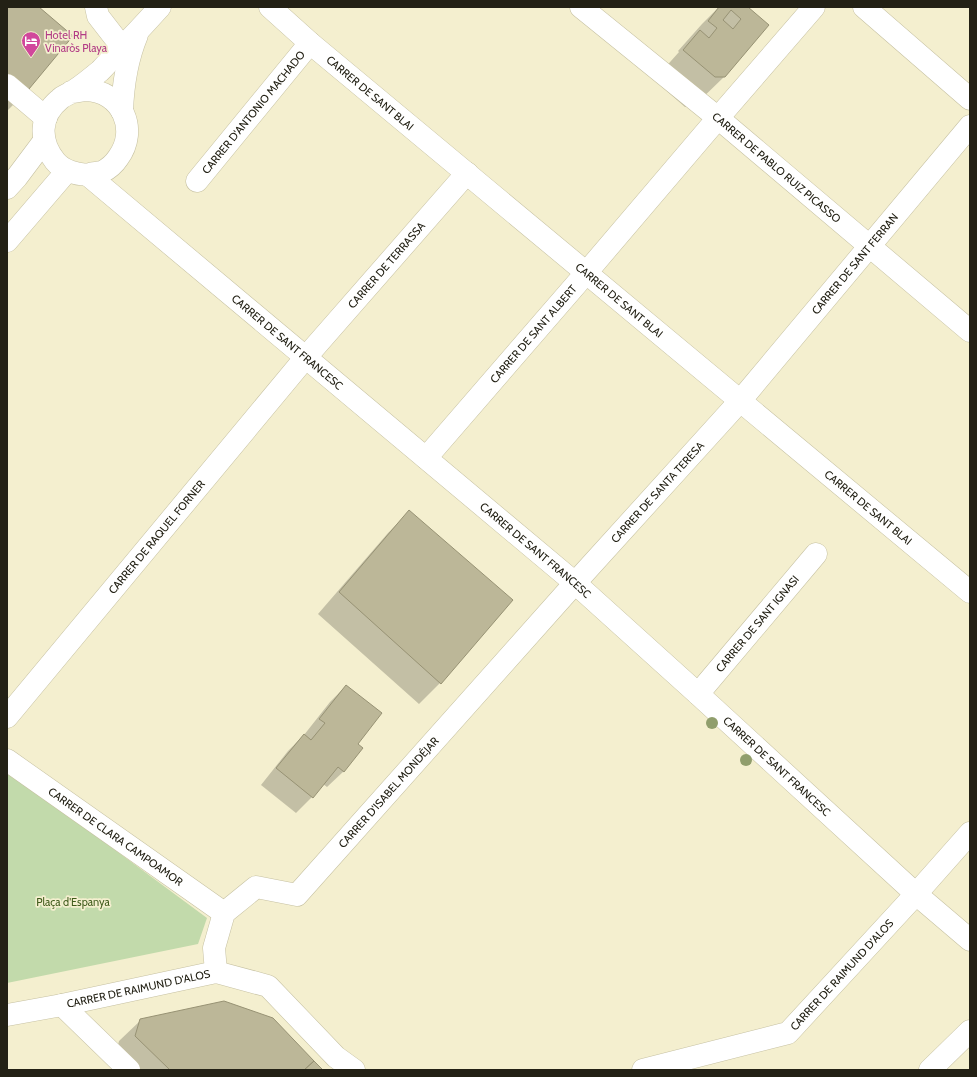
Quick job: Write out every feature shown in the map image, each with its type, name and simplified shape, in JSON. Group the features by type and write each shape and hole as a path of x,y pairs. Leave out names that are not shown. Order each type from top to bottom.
{"street":[{"path":"96,7 98,16 122,47"},
{"path":"71,92 86,90 100,92 113,99 122,111 127,124 128,139 123,152 114,164 102,172 78,173 57,163 49,153 44,141 43,129 46,118 52,107 60,98 71,92 99,71 160,7"},
{"name":"CARRER DE SANT BLAI","path":"270,7 310,43 970,592"},
{"name":"CARRER DE PABLO RUIZ PICASSO","path":"581,7 718,118 970,331"},
{"name":"CARRER DE SANT ALBERT","path":"426,458 814,7"},
{"path":"864,7 970,99"},
{"path":"122,111 126,72 131,50 139,30"},
{"name":"CARRER D'ANTONIO MACHADO","path":"197,182 310,43"},
{"path":"7,85 46,118"},
{"name":"CARRER DE SANT FERRAN","path":"740,401 970,126"},
{"path":"7,188 44,141"},
{"path":"7,241 78,173"},
{"name":"CARRER DE SANT FRANCESC","path":"78,173 306,357 575,583 916,894 970,940"},
{"name":"CARRER DE TERRASSA","path":"306,357 467,173"},
{"name":"CARRER DE RAQUEL FORNER","path":"7,716 306,357"},
{"name":"CARRER DE SANTA TERESA","path":"575,583 740,401"},
{"name":"CARRER DE SANT IGNASI","path":"698,694 816,554"},
{"name":"CARRER D'ISABEL MONDÉJAR","path":"224,913 256,887 297,895 575,583"},
{"name":"CARRER DE CLARA CAMPOAMOR","path":"7,760 224,913"},
{"name":"CARRER DE RAIMUND D'ALOS","path":"642,1070 788,1033 970,833"},
{"path":"216,972 214,948 224,913"},
{"name":"CARRER DE RAIMUND D'ALOS","path":"7,1015 216,972 268,986 336,1057 354,1070"},
{"path":"62,1004 129,1070"},
{"path":"930,1070 970,1031"}],"green space":[{"name":"Plaça d'Espanya","path":"7,770 207,918 198,944 7,983"}],"building":[{"name":"Hotel RH Vinaròs Playa","path":"7,7 39,7 73,36 24,95 7,81"},
{"path":"719,7 748,7 769,25 725,77 715,77 683,50 700,30 709,38 717,28 708,21","holes":["731,10 741,19 733,29 723,20"]},
{"path":"409,510 513,600 441,684 339,592"},
{"path":"346,685 382,713 358,744 363,748 344,772 338,767 313,798 276,768 304,734 311,740 325,723 319,719"},
{"path":"224,1001 273,1018 314,1061 304,1070 170,1070 135,1036 140,1019"},
{"path":"314,1061 323,1070 304,1070"}],"place":[{"name":"Hotel RH Vinaròs Playa","path":"31,58"}]}
